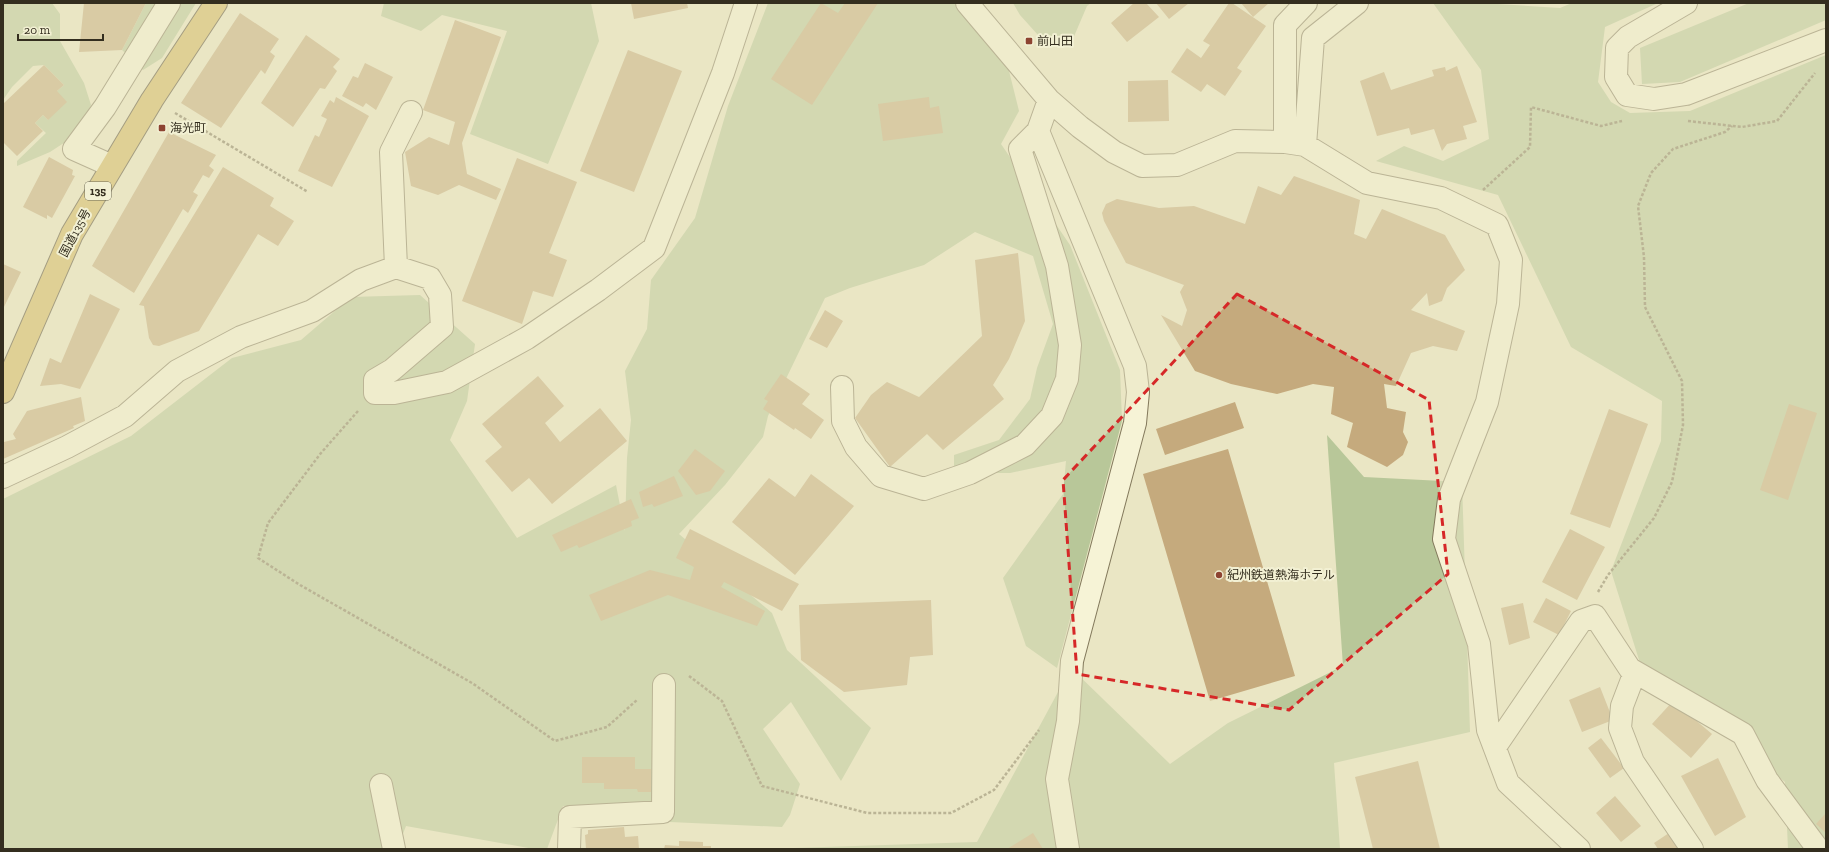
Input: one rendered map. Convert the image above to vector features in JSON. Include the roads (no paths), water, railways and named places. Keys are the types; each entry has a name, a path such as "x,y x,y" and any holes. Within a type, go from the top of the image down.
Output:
{"highway":[{"name":"国道135号","path":"3,392 9,365 72,234 152,100 216,3"}],"street":[{"path":"112,166 74,149 105,107 169,3"},
{"path":"3,477 67,447 125,416 177,371 241,337 312,311 361,280 396,267 430,278 440,295 442,327 392,370 375,380 375,393 394,393 447,382 527,338 598,290 654,248 723,72 746,3"},
{"path":"967,3 1049,100 1114,152 1142,166 1177,165 1235,140 1295,144 1367,183 1441,198 1497,225 1511,260 1508,304 1487,402 1449,499 1444,539 1479,644 1488,730 1508,783 1579,849"},
{"path":"1295,144 1284,25 1306,3"},
{"path":"1295,144 1313,38 1357,3"},
{"path":"1686,3 1628,37 1617,48 1616,77 1627,95 1654,99 1686,94 1826,40"},
{"path":"842,387 843,421 856,447 881,476 924,489 970,473 1025,445 1052,416 1067,379 1070,345 1057,266 1020,149 1038,131 1049,100"},
{"path":"396,267 391,152 411,112"},
{"path":"1038,131 1135,366 1138,392 1135,423 1072,661 1068,721 1057,779 1068,849"},
{"path":"1495,747 1581,621 1595,616 1630,669 1743,734 1767,780 1818,849"},
{"path":"1635,672 1622,706 1620,728 1634,762 1692,849"},
{"path":"569,849 570,817 663,812 664,686"},
{"path":"381,785 394,849"}],"place":[{"name":"前山田","path":"1029,41"},
{"name":"海光町","path":"162,128"},
{"name":"紀州鉄道熱海ホテル","path":"1219,575"}]}
